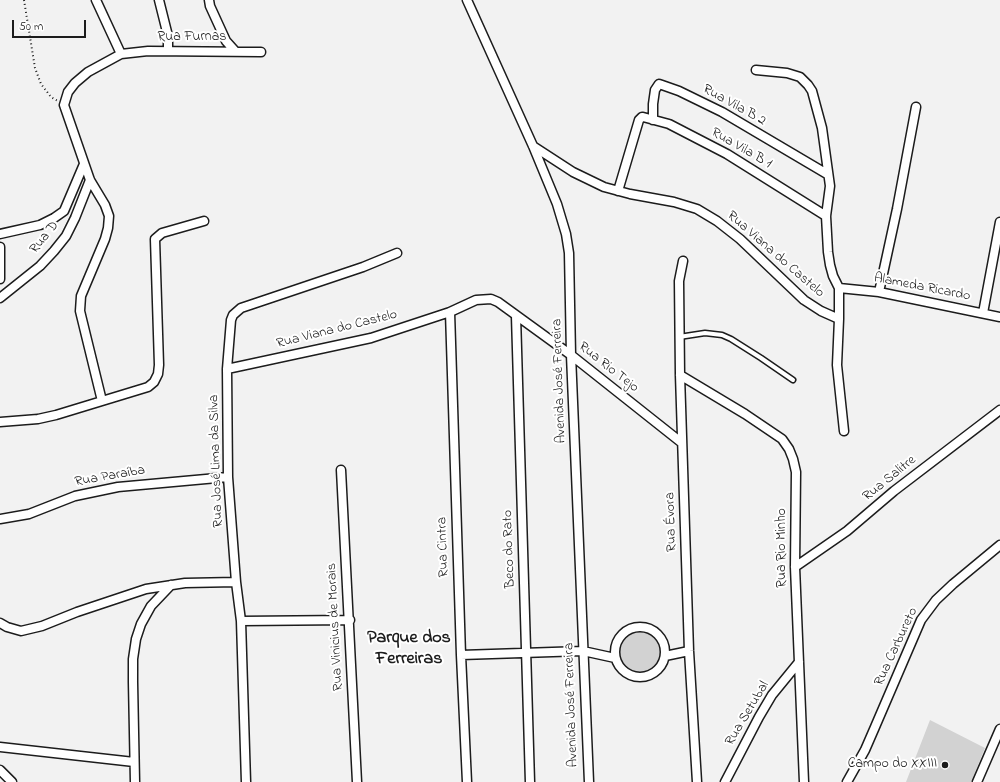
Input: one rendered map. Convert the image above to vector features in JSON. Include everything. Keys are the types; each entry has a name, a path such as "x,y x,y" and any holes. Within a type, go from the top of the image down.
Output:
{"street":[{"path":"96,0 121,54"},
{"path":"158,0 168,36 168,51"},
{"path":"209,0 210,6 226,41 235,51"},
{"name":"Avenida José Ferreira","path":"467,0 533,146 557,204 566,234 569,253 571,355 589,782"},
{"name":"Rua Furnas","path":"64,105 68,92 75,82 88,72 121,54 148,51 261,52"},
{"name":"Rua Viana do Castelo","path":"533,146 589,180 618,191 674,202 697,209 717,221 740,240 804,300 821,311 839,319 839,288 833,276 830,265 826,216 830,186 827,174 822,128 812,90 808,84 800,78 787,73 756,70"},
{"name":"Rua Vila B 2","path":"653,120 654,90 659,84 679,91 722,112 827,174"},
{"path":"64,105 90,180 105,205 109,216 105,239 81,296 80,311 102,401"},
{"path":"878,292 897,209 916,107"},
{"name":"Rua Vila B 1","path":"618,191 639,120 642,117 668,124 727,154 826,216"},
{"path":"0,234 40,225 64,211 84,164"},
{"name":"Rua D","path":"0,298 40,266 66,236 90,180"},
{"path":"0,422 44,417 148,387 154,382 158,374 159,365 155,239 162,233 204,221"},
{"path":"983,313 1000,222"},
{"path":"0,247 0,279"},
{"name":"Rua José Lima da Silva","path":"246,782 241,621 236,582 228,477 227,369 231,320 233,315 241,308 363,267 397,253"},
{"name":"Rua Évora","path":"682,261 679,281 680,375 689,651 697,782"},
{"name":"Alameda Ricardo","path":"839,288 878,292 1000,317"},
{"name":"Rua Viana do Castelo","path":"227,369 371,338 450,312 476,300 491,299 498,302 516,316"},
{"name":"Rua Cintra","path":"450,312 461,655 467,782"},
{"name":"Rua Rio Tejo","path":"516,316 571,355 682,443"},
{"name":"Beco do Rato","path":"516,316 530,782"},
{"path":"839,319 837,365 844,431"},
{"name":"Rua Rio Minho","path":"680,375 745,414 782,439 789,448 796,472 795,567 804,782"},
{"name":"Rua Salitre","path":"795,567 847,531 894,491 999,411"},
{"name":"Rua Vinicius de Morais","path":"342,470 344,546 350,620 357,782"},
{"name":"Rua Paraíba","path":"0,518 11,518 29,514 75,496 118,487 228,477"},
{"name":"Rua Carbureto","path":"847,782 865,750 921,620 942,594 1000,545"},
{"path":"0,623 7,628 21,631 42,626 77,612 146,589 198,582 236,582"},
{"path":"135,782 133,659 136,639 151,606 171,585"},
{"path":"241,621 350,620"},
{"path":"635,627 643,627 651,629 662,640 665,648 665,656 663,663 652,675 637,678 629,676 617,665 614,649 616,642 627,630 635,627"},
{"path":"665,656 689,651"},
{"path":"461,655 583,652 615,658"},
{"name":"Rua Setubal","path":"725,782 772,695 799,662"},
{"path":"977,782 1000,729"},
{"path":"0,747 134,762"},
{"path":"0,770 12,782"}],"lane":[{"path":"679,336 704,333 722,335 761,358 792,380"}],"path":[{"path":"24,0 35,68 41,84 51,97 64,105"}],"shaded area":[{"path":"640,630 652,634 658,640 662,652 658,664 652,670 640,674 628,670 622,664 618,652 622,640 628,634"},
{"name":"Campo do XXIII","path":"930,720 985,748 971,782 906,782"}],"place":[{"name":"Campo do XXIII","path":"945,765"}],"district":[{"name":"Parque dos Ferreiras","path":"409,649"}]}
